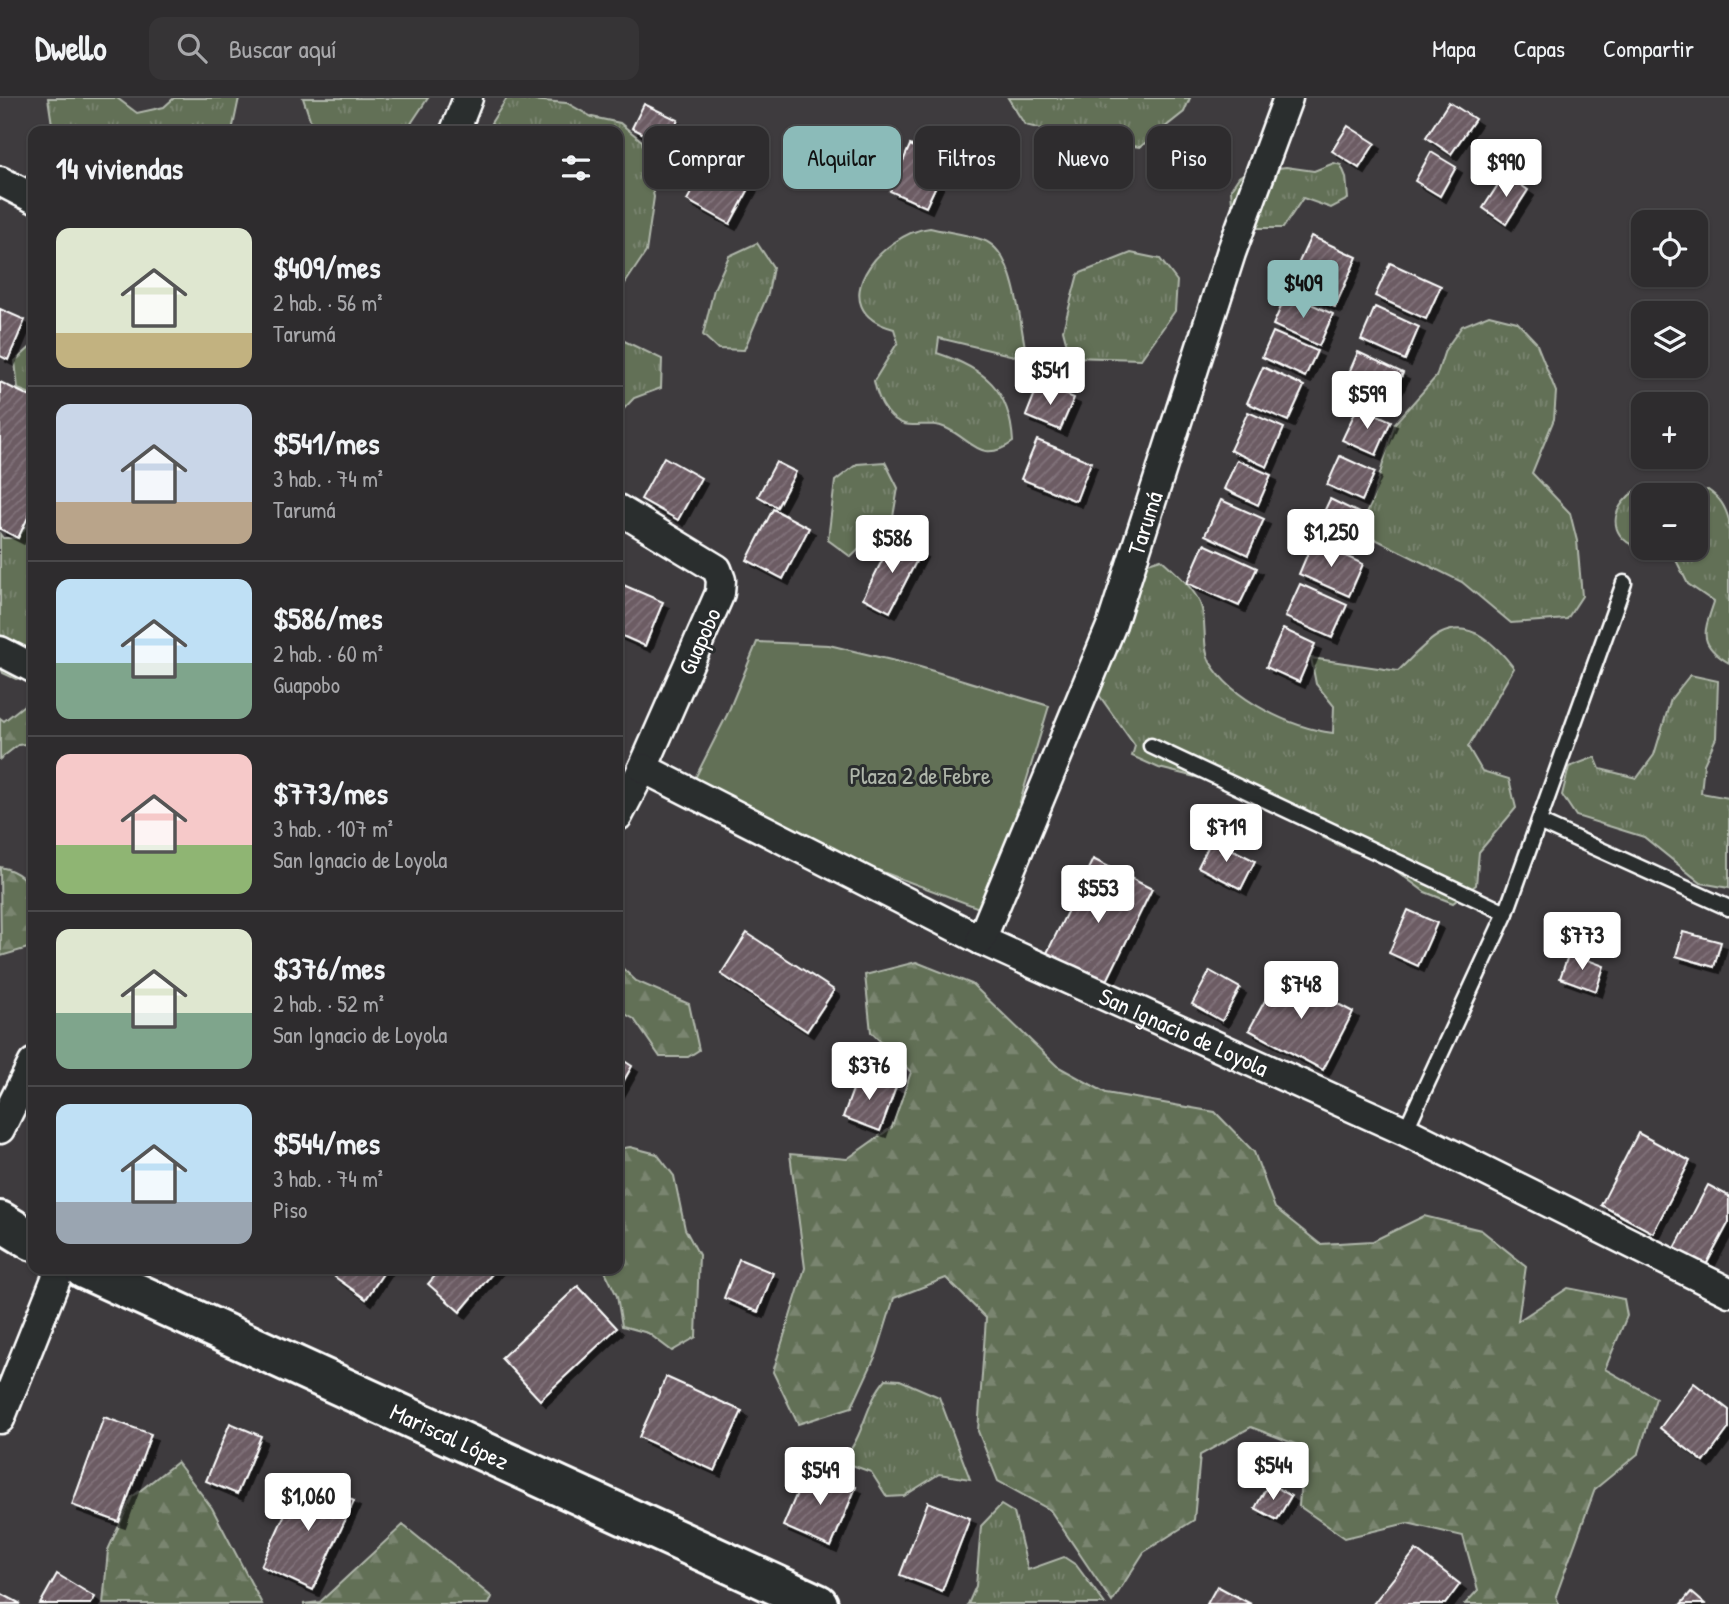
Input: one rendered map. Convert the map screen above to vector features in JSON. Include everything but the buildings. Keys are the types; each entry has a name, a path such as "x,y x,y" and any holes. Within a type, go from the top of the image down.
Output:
{"street":[{"path":"457,126 468,98"},
{"name":"Tarumá","path":"981,940 1112,625 1231,253 1288,98"},
{"path":"0,181 28,195"},
{"name":"Guapobo","path":"623,512 717,569 721,580 720,593 643,768 623,806"},
{"path":"0,651 28,665"},
{"name":"San Ignacio de Loyola","path":"643,768 981,940 1405,1131 1729,1292"},
{"path":"0,1129 28,1073"},
{"path":"0,1221 28,1238"},
{"path":"0,1419 58,1274"},
{"name":"Mariscal López","path":"95,1274 818,1604"}],"lane":[{"path":"1405,1131 1506,913 1541,823 1624,583"},
{"path":"1151,747 1506,913"},
{"path":"1541,823 1729,908"}],"green space":[{"path":"48,98 117,98 137,113 164,107 174,98 239,98 233,126 52,126"},
{"path":"303,98 428,98 409,126 312,126"},
{"path":"507,98 567,103 592,117 620,123 642,141 644,189 652,189 654,197 646,252 623,286 623,126 493,126 491,123"},
{"path":"1008,98 1190,98 1184,112 1166,126 1147,126 1147,141 1140,147 1133,146 1133,126 1034,127 1025,125"},
{"path":"1334,163 1341,165 1346,177 1348,199 1331,208 1303,198 1283,228 1258,228 1232,203 1231,189 1246,172 1286,167 1314,171"},
{"path":"930,228 983,240 994,247 1009,271 1014,287 1025,347 1014,356 939,338 937,353 981,374 1000,395 1007,408 1013,442 993,451 977,448 942,426 914,425 898,421 886,411 876,389 874,381 898,342 894,329 872,319 861,306 860,290 866,273 877,257 893,243 911,233"},
{"path":"757,243 773,267 768,294 744,350 718,349 703,335 714,289 729,256"},
{"path":"1131,253 1160,259 1177,281 1175,311 1141,359 1070,357 1063,330 1078,274"},
{"path":"1489,315 1517,322 1536,342 1556,392 1554,419 1532,473 1570,513 1577,541 1582,596 1567,619 1511,623 1462,582 1357,530 1371,504 1395,423 1436,377 1445,350 1462,326"},
{"path":"623,340 662,359 661,388 634,398 623,410"},
{"path":"28,349 28,393 18,389 15,361"},
{"path":"885,462 898,488 893,517 851,557 828,540 835,481 857,464"},
{"path":"1708,490 1719,499 1729,520 1729,663 1712,650 1706,637 1714,602 1688,584 1676,560 1708,560"},
{"path":"1631,494 1631,544 1620,535 1616,527 1618,510"},
{"path":"28,524 28,676 16,679 3,673 0,666 0,534 3,538 18,538"},
{"path":"1161,559 1197,597 1204,617 1207,655 1220,676 1264,710 1317,730 1333,733 1334,706 1316,684 1311,658 1398,671 1434,637 1462,629 1482,637 1500,651 1514,668 1468,747 1482,771 1509,779 1516,808 1479,852 1476,885 1453,903 1425,892 1379,858 1351,851 1322,837 1301,817 1244,789 1159,768 1132,756 1135,746 1099,695 1088,670 1135,567"},
{"name":"Plaza 2 de Febre","path":"757,642 829,645 920,667 1049,706 987,911 685,798 727,715"},
{"path":"1690,675 1718,681 1716,738 1704,764 1701,793 1729,798 1729,888 1701,883 1644,837 1576,816 1562,795 1569,767 1595,757 1600,769 1637,778 1654,755 1671,699"},
{"path":"28,702 28,744 18,745 0,759 0,718 4,721"},
{"path":"0,867 14,872 28,884 28,948 1,956"},
{"path":"916,962 972,984 1057,1066 1106,1093 1215,1112 1254,1152 1275,1208 1320,1244 1373,1241 1424,1216 1481,1230 1526,1266 1518,1321 1568,1288 1624,1299 1627,1316 1605,1369 1656,1398 1639,1453 1595,1489 1556,1596 1559,1604 1465,1604 1478,1590 1463,1536 1407,1523 1345,1538 1299,1506 1303,1447 1251,1427 1200,1455 1194,1520 1144,1552 1112,1602 1050,1510 998,1481 978,1431 986,1318 946,1278 894,1298 877,1353 852,1407 798,1424 773,1372 805,1268 790,1154 847,1159 892,1127 911,1072 871,1032 865,975"},
{"path":"623,969 636,981 689,1004 699,1050 688,1057 660,1057 634,1019 623,1013"},
{"path":"630,1147 657,1154 674,1176 685,1229 699,1255 696,1337 672,1351 648,1333 622,1326 617,1296 606,1274 623,1274 623,1148"},
{"path":"886,1379 900,1380 939,1397 970,1479 939,1474 904,1496 887,1497 871,1472 841,1461 855,1442 873,1399"},
{"path":"177,1462 212,1508 262,1604 103,1604 108,1550 132,1497"},
{"path":"1001,1505 1014,1513 1028,1570 1064,1557 1076,1565 1105,1604 968,1604 976,1586 981,1526"},
{"path":"403,1525 492,1597 489,1604 303,1604 320,1602"}]}
